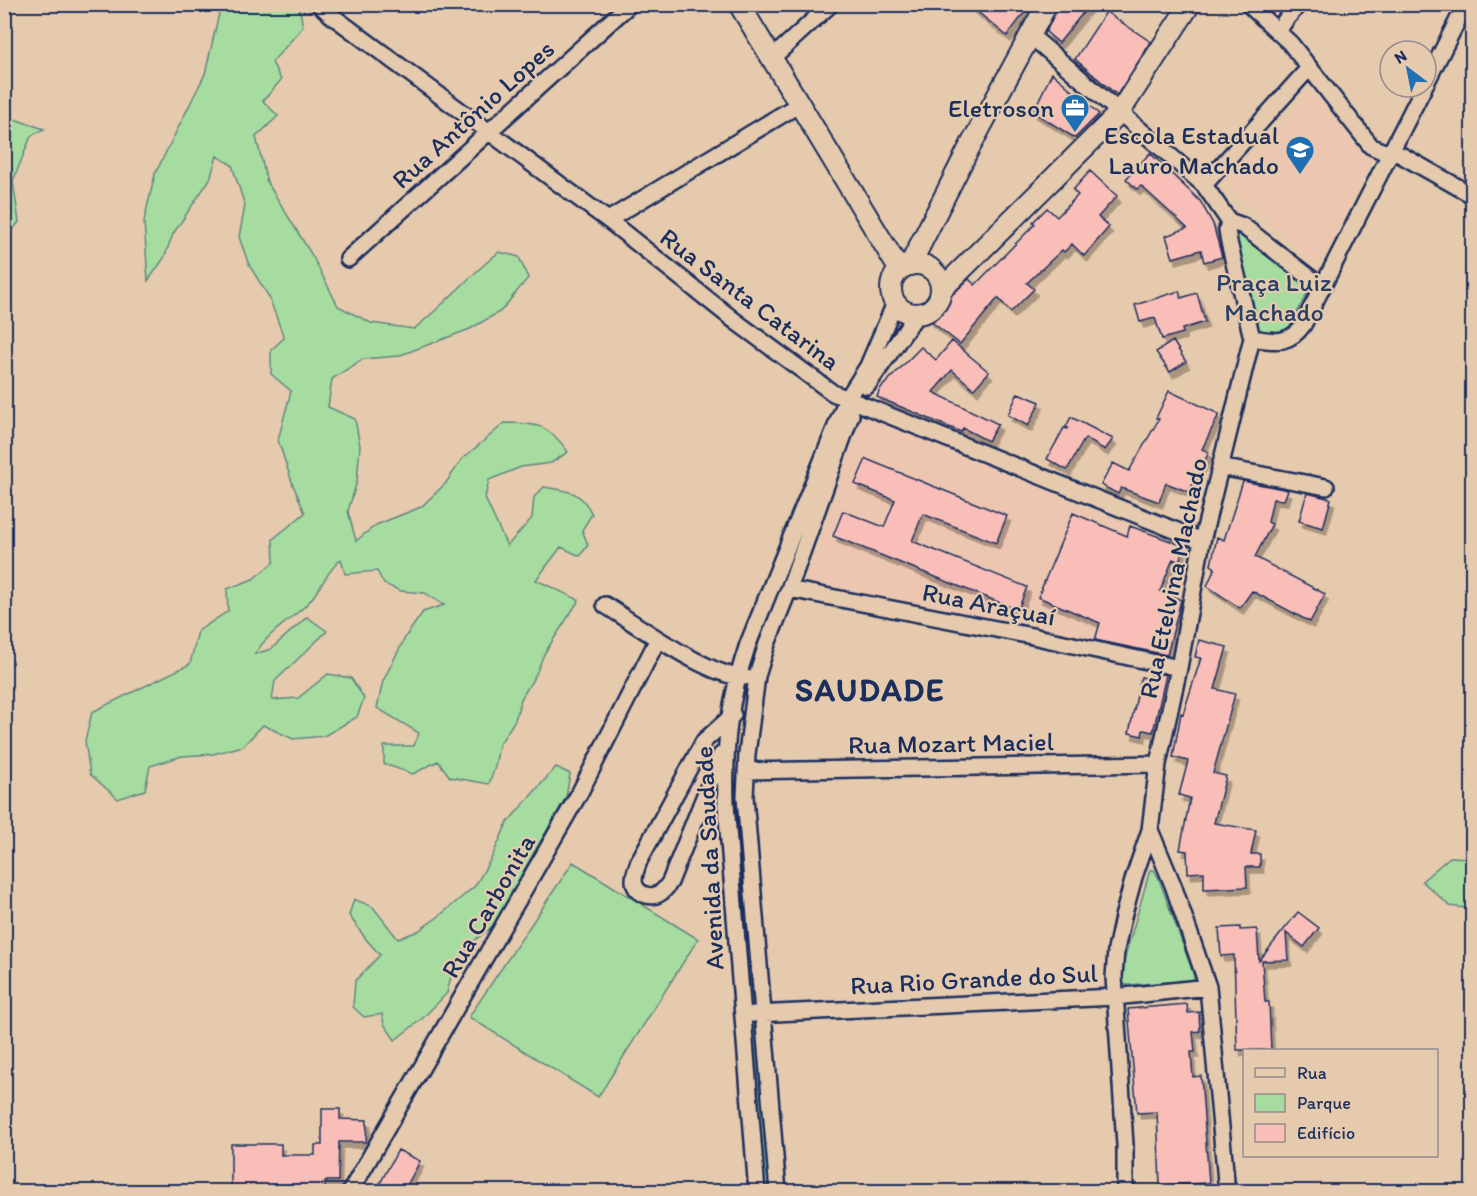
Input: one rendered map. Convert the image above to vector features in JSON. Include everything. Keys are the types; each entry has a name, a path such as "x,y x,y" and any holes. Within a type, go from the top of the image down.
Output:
{"street":[{"name":"Rua Santa Catarina","path":"319,4 608,220 735,321 833,393 1202,541"},
{"name":"Rua Antônio Lopes","path":"348,260 630,4"},
{"path":"739,4 798,105 905,267"},
{"path":"771,59 831,4"},
{"path":"905,267 919,264 936,273 941,290 938,302 929,311 917,314 905,311 895,303 891,294 894,277 905,267 1047,4"},
{"path":"941,290 1119,113 1190,4"},
{"path":"1248,4 1278,32 1371,146 1384,152 1392,150 1473,195"},
{"path":"1278,32 1299,4"},
{"path":"1438,59 1466,4"},
{"path":"1030,35 1204,185 1228,221 1243,226 1322,287"},
{"path":"1204,185 1309,68"},
{"path":"1228,221 1229,242 1252,338 1276,341 1289,339 1296,335 1322,287 1418,99"},
{"path":"608,220 798,105"},
{"name":"Avenida da Saudade","path":"757,1191 726,804 725,745 728,718 737,677 748,644 895,303"},
{"name":"Avenida da Saudade","path":"778,1191 745,797 749,728 757,676 789,589 851,401 917,314"},
{"name":"Rua Etelvina Machado","path":"1125,1191 1125,1145 1114,977 1116,950 1134,877 1150,830 1158,764 1179,668 1202,541 1252,338"},
{"path":"1220,466 1326,487"},
{"name":"Rua Araçuaí","path":"789,589 1032,636 1179,668"},
{"path":"605,605 705,666 725,675 757,676"},
{"name":"Rua Carbonita","path":"350,1191 579,794 658,639"},
{"path":"749,728 725,745 670,882 659,894 650,897 641,893 635,887 633,880 639,861 704,741 728,718 754,699"},
{"name":"Rua Mozart Maciel","path":"746,771 1158,764"},
{"name":"Rua Etelvina Machado","path":"1150,830 1173,885 1208,987 1227,1191"},
{"name":"Rua Rio Grande do Sul","path":"742,1014 1115,997 1208,987"}],"shaded area":[{"name":"Escola Estadual Lauro Machado","path":"1312,92 1368,162 1368,167 1324,258 1314,263 1228,184"},
{"path":"863,415 1128,525 1092,642 806,582"}],"green space":[{"path":"221,5 299,5 303,27 272,62 281,80 263,101 278,116 256,137 267,182 313,257 338,306 371,323 414,329 499,252 519,257 528,278 501,311 470,329 398,356 363,359 332,379 328,407 355,419 360,446 357,481 348,511 356,541 376,525 421,507 446,483 462,459 505,423 542,427 555,436 568,452 551,463 521,467 489,480 485,498 507,546 532,518 534,497 544,487 573,493 583,500 592,514 582,530 588,545 580,556 561,547 536,580 579,600 544,654 536,674 521,699 515,720 499,745 489,784 450,777 438,761 413,774 384,764 384,746 414,746 419,733 377,708 383,681 406,636 423,612 444,605 425,593 401,591 384,584 377,571 345,574 341,559 307,604 273,633 255,654 271,649 307,617 327,631 275,681 272,700 298,698 328,674 351,678 364,698 357,717 324,736 293,739 263,725 243,746 213,754 182,756 150,766 145,790 118,799 90,774 85,741 92,712 190,664 198,631 228,611 227,589 253,579 274,562 273,539 305,513 278,440 291,391 271,374 271,350 284,338 269,297 249,265 239,237 245,206 232,165 217,156 210,179 173,234 164,258 148,281 144,221 155,174 205,74"},
{"path":"5,116 44,129 31,136 13,181 19,222 5,239"},
{"name":"Praça Luiz Machado","path":"1233,230 1239,230 1310,288 1288,330 1256,331"},
{"path":"556,767 570,774 566,797 520,877 498,922 470,944 452,972 447,993 423,1018 395,1040 384,1024 382,1014 364,1017 353,1007 355,981 380,955 349,915 354,899 373,907 398,939 418,931 475,886 492,857 507,823"},
{"path":"735,781 739,783 753,988 753,993 750,995 748,995 732,786"},
{"path":"1450,857 1472,858 1472,909 1450,906 1422,881"},
{"path":"573,862 698,939 598,1097 469,1017"},
{"path":"1150,870 1154,870 1159,879 1194,978 1188,981 1126,985 1121,981 1121,971"},
{"path":"751,1028 757,1029 772,1191 765,1191"}],"building":[{"path":"968,4 1031,4 1007,36"},
{"path":"1059,4 1090,4 1059,43 1046,32"},
{"path":"1263,4 1286,4 1276,17"},
{"path":"1106,12 1151,42 1117,95 1075,59"},
{"path":"1052,73 1099,114 1075,138 1033,112"},
{"path":"1150,153 1200,201 1213,224 1222,257 1204,262 1201,250 1173,258 1166,236 1187,228 1141,186 1137,189 1126,179"},
{"path":"1090,171 1117,196 1098,217 1109,227 1084,256 1072,244 1064,252 1062,250 1027,283 1034,289 1011,312 998,298 960,344 929,320 944,302 969,279 975,285 1035,224 1033,222 1047,208 1057,217 1078,195 1073,190"},
{"path":"1179,291 1181,298 1197,293 1205,322 1182,329 1183,333 1162,339 1155,318 1140,322 1135,305"},
{"path":"952,341 989,372 974,389 952,370 933,392 998,424 988,441 963,428 961,432 877,397 880,389 921,347 936,360"},
{"path":"1173,341 1186,362 1170,372 1156,352"},
{"path":"1169,391 1219,414 1202,449 1209,452 1189,492 1166,483 1159,502 1121,488 1118,494 1101,485 1113,463 1129,471 1159,419 1156,418"},
{"path":"1018,393 1040,402 1028,426 1008,415"},
{"path":"1071,417 1113,439 1105,450 1085,438 1067,470 1047,459 1064,428 1068,428 1066,427"},
{"path":"866,459 1007,516 996,543 923,514 912,541 1027,587 1018,610 833,536 843,511 884,527 895,500 855,484"},
{"path":"1243,481 1288,490 1284,500 1273,499 1268,522 1272,524 1255,557 1325,594 1310,622 1252,591 1240,608 1207,586 1215,568 1211,565 1217,537 1224,540"},
{"path":"1307,493 1331,499 1323,528 1299,521"},
{"path":"1073,513 1127,536 1130,526 1184,546 1179,562 1173,559 1160,591 1181,600 1167,655 1095,640 1100,623 1038,597"},
{"path":"1199,640 1227,647 1215,689 1235,694 1213,773 1226,776 1214,823 1256,830 1251,854 1260,854 1260,867 1246,867 1247,887 1204,889 1204,872 1188,873 1187,851 1180,850 1190,798 1179,795 1188,761 1173,757 1181,713 1183,714 1201,658 1195,657"},
{"path":"1152,672 1166,675 1153,732 1143,730 1142,736 1129,733 1141,677 1150,679"},
{"path":"1298,912 1319,928 1304,947 1286,933 1288,960 1262,961 1265,1002 1269,1002 1271,1049 1237,1050 1234,955 1221,956 1219,928 1257,929 1259,961"},
{"path":"1187,1004 1188,1013 1199,1012 1200,1031 1193,1032 1195,1052 1191,1052 1193,1077 1201,1076 1209,1183 1160,1185 1157,1112 1137,1113 1128,1009"},
{"path":"322,1109 340,1109 340,1119 367,1120 366,1142 339,1142 338,1181 325,1181 325,1188 313,1188 313,1191 231,1191 231,1144 281,1144 281,1155 315,1155 315,1145 322,1145"},
{"path":"398,1150 420,1161 404,1191 376,1191"}],"place":[{"name":"Eletroson","path":"1075,134"},
{"name":"Escola Estadual Lauro Machado","path":"1300,176"}],"district":[{"name":"SAUDADE","path":"870,690"}]}
